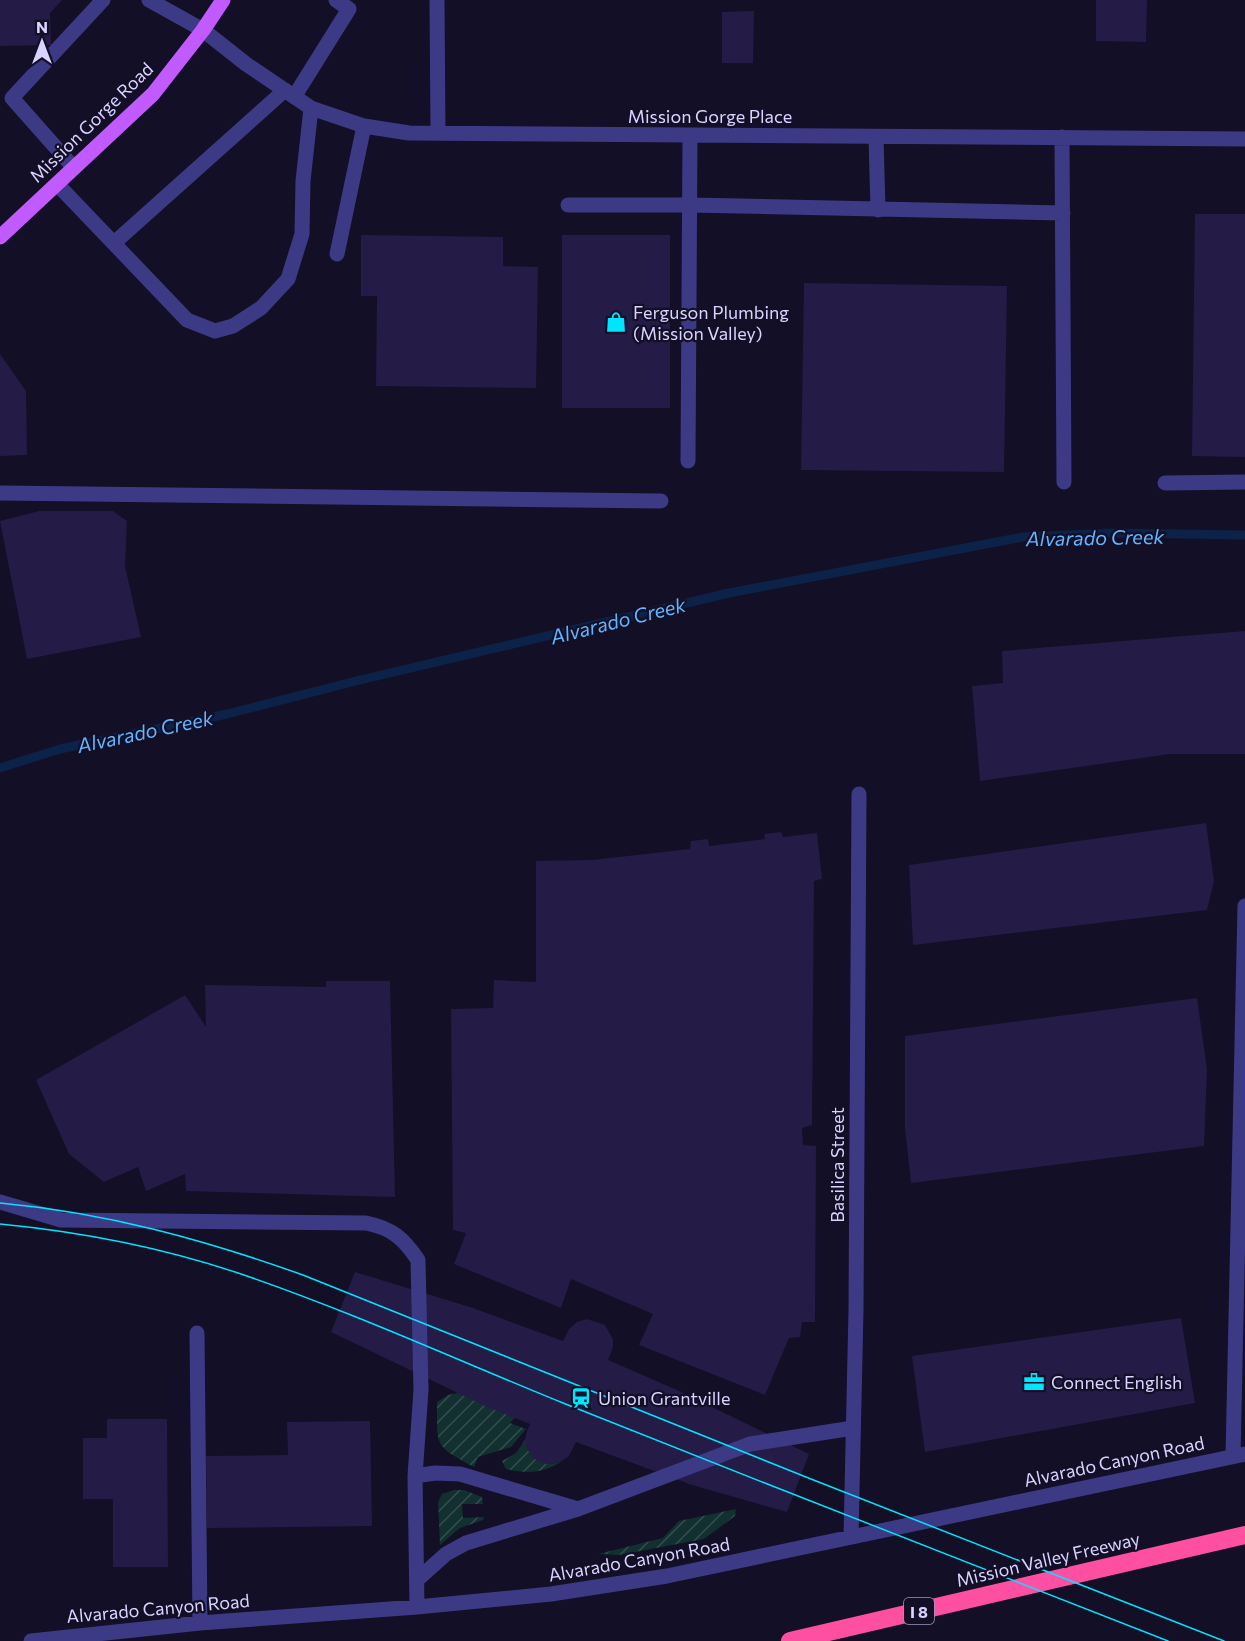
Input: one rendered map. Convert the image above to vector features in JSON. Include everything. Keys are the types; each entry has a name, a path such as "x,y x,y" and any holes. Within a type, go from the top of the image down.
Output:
{"highway":[{"name":"Mission Valley Freeway","path":"790,1641 1245,1535"}],"main road":[{"name":"Mission Gorge Road","path":"0,237 153,94 203,30 223,0"}],"street":[{"path":"74,168 12,98 103,0"},
{"name":"Mission Gorge Place","path":"148,0 203,30 246,64 311,108 364,126 409,133 1245,140"},
{"path":"114,243 290,94 349,9 336,0"},
{"path":"437,0 438,133"},
{"path":"57,184 187,320 215,331 233,326 261,308 288,279 302,234 303,181 311,108"},
{"path":"337,254 364,126"},
{"path":"688,461 690,135"},
{"path":"876,137 878,210"},
{"path":"1062,137 1064,482"},
{"path":"568,205 690,205 1063,213"},
{"path":"1166,483 1245,482"},
{"path":"0,493 661,501"},
{"name":"Basilica Street","path":"851,1537 856,1310 859,794"},
{"path":"1239,1455 1245,906"},
{"path":"0,1202 61,1220 366,1223 393,1232 407,1244 418,1260 421,1390 415,1476 417,1607"},
{"path":"198,1333 200,1623"},
{"path":"417,1580 446,1554 466,1543 578,1509 750,1444 853,1428"},
{"name":"Alvarado Canyon Road","path":"31,1641 200,1623 417,1607 552,1594 667,1576 1239,1455"},
{"path":"415,1476 435,1473 460,1474 578,1509"}],"green space":[{"path":"462,1392 520,1412 510,1423 526,1429 511,1447 478,1457 474,1467 445,1449 438,1437 437,1402 448,1395"},
{"path":"525,1440 542,1463 552,1464 562,1461 549,1468 536,1471 521,1472 506,1469 502,1461 516,1453"},
{"path":"464,1490 482,1497 483,1504 462,1504 463,1518 484,1517 483,1520 460,1528 440,1545 438,1502 442,1494"},
{"path":"736,1509 735,1516 704,1539 619,1555 598,1554 663,1538 679,1521"}],"building":[{"path":"0,0 62,0 50,13 51,45 0,46"},
{"path":"1096,0 1147,0 1146,42 1096,41"},
{"path":"754,11 753,63 722,63 722,12"},
{"path":"1195,214 1245,214 1245,457 1192,456"},
{"path":"361,235 503,237 503,266 538,267 536,388 376,386 377,296 361,296"},
{"name":"Ferguson Plumbing (Mission Valley)","path":"562,235 670,235 670,408 562,408"},
{"path":"804,283 1007,286 1004,472 801,470"},
{"path":"0,354 26,391 27,455 0,456"},
{"path":"39,511 113,511 127,521 125,566 141,637 27,659 0,521"},
{"path":"1245,631 1245,754 1170,754 980,781 972,686 1003,683 1002,651"},
{"path":"1206,823 1214,881 1207,910 913,945 909,865"},
{"name":"Union Grantville","path":"781,832 783,837 817,833 822,879 814,881 812,1125 802,1128 803,1145 816,1146 815,1322 802,1322 800,1337 789,1338 765,1395 639,1345 653,1314 571,1279 561,1308 454,1264 466,1233 453,1230 451,1009 493,1008 494,980 536,982 536,861 592,860 690,849 691,841 708,839 709,846 765,839 764,834"},
{"path":"326,981 390,981 395,1197 186,1191 185,1174 146,1191 138,1167 104,1182 69,1154 36,1080 185,995 206,1027 205,985 326,987"},
{"path":"1197,998 1207,1069 1204,1146 911,1183 905,1128 905,1036"},
{"name":"Union Grantville","path":"355,1272 470,1307 563,1341 569,1329 577,1322 587,1319 605,1325 613,1339 613,1347 608,1360 677,1390 809,1454 787,1512 692,1485 576,1442 569,1456 562,1461 552,1464 542,1463 533,1458 527,1449 525,1440 530,1424 485,1406 331,1332"},
{"path":"1181,1318 1195,1403 925,1452 912,1356"},
{"path":"107,1419 167,1419 168,1567 113,1567 113,1499 83,1499 83,1438 107,1438"},
{"path":"370,1421 372,1526 207,1528 206,1456 288,1455 287,1422"}],"waterway":[{"name":"Alvarado Creek","path":"0,768 60,749 227,714 360,680 729,593 1023,537 1113,533 1245,535"}],"tram line":[{"path":"0,1203 78,1213 154,1229 303,1275 811,1479 1224,1641"},
{"path":"0,1224 124,1242 214,1265 284,1289 638,1433 1168,1641"}],"place":[{"name":"Ferguson Plumbing (Mission Valley)","path":"616,322"},
{"name":"Connect English","path":"1034,1382"},
{"name":"Union Grantville","path":"581,1398"}]}
